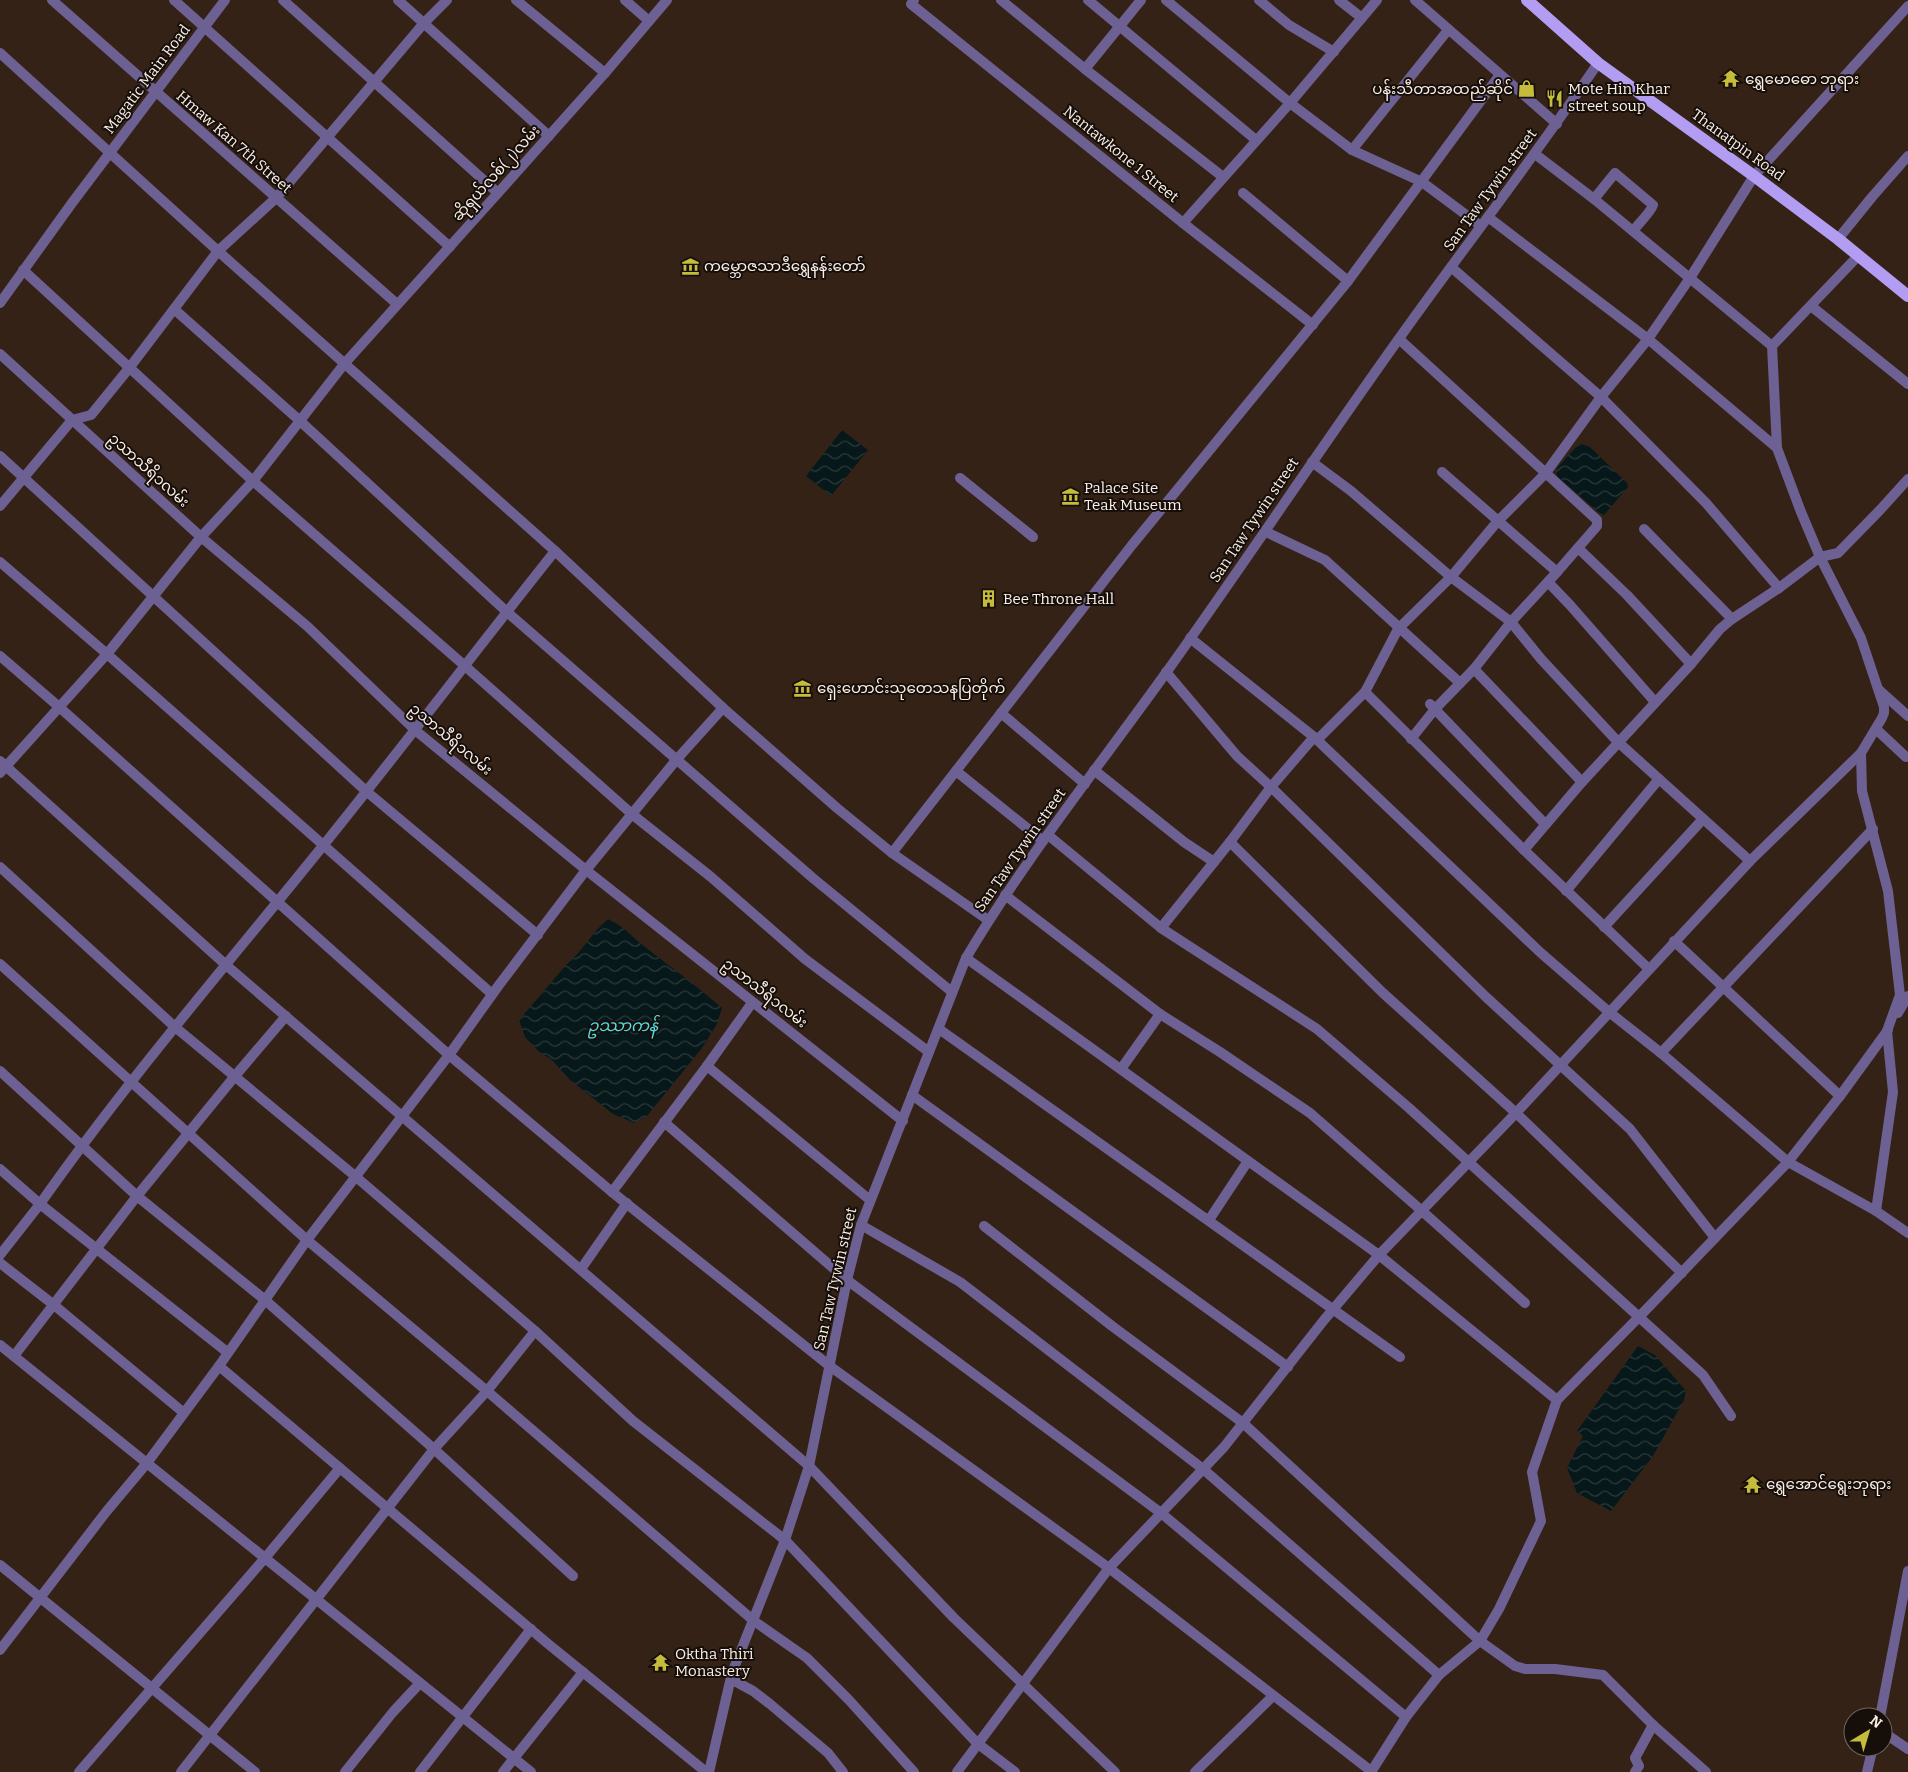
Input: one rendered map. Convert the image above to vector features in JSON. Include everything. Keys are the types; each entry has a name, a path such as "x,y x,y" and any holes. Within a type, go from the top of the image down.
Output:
{"main road":[{"name":"Thanatpin Road","path":"1527,0 1598,63 1838,239 1908,296"}],"street":[{"name":"Hmaw Kan 7th Street","path":"52,0 397,304"},
{"path":"174,0 450,247"},
{"name":"Magatic Main Road","path":"0,303 110,152 225,0"},
{"path":"283,0 498,193"},
{"path":"398,0 549,136"},
{"path":"0,506 72,420 91,414 130,368 218,252 276,198 424,23 447,0"},
{"path":"516,0 605,73"},
{"path":"625,0 649,21"},
{"name":"ဆိုရှယ်လစ်(၂)လမ်း","path":"2,766 108,654 201,537 253,481 345,363 605,73 667,0"},
{"path":"1001,0 1085,69 1224,177"},
{"path":"1088,0 1256,140"},
{"path":"1085,69 1141,0"},
{"path":"1166,0 1290,103 1352,150 1422,182 1482,226"},
{"path":"1259,0 1289,25 1334,52"},
{"path":"1339,0 1362,18"},
{"path":"1183,223 1290,103 1377,0"},
{"path":"1415,0 1499,76 1557,124"},
{"name":"Nantawkone 1 Street","path":"912,2 1183,223 1313,325"},
{"path":"1160,928 1230,842 1271,787 1316,738 1365,692 1398,629 1451,577 1497,522 1545,474 1601,397 1648,339 1690,278 1754,176 1908,6"},
{"path":"1352,150 1448,30"},
{"path":"0,53 218,252 555,551 723,708 836,808 892,853 988,920"},
{"name":"San Taw Tywin street","path":"708,1772 732,1673 785,1540 809,1466 831,1366 847,1280 861,1225 966,958 988,920 1045,838 1166,672 1399,339 1557,124 1598,63"},
{"path":"892,853 1132,545 1348,281 1499,76"},
{"path":"957,1772 1109,1568 1224,1447 1324,1320 1379,1255 1469,1163 1750,861 1861,753 1884,713 1861,638 1820,557 1801,512 1778,448 1772,346 1633,231 1535,154"},
{"path":"1838,239 1908,156"},
{"path":"1594,200 1615,173 1652,205 1651,210 1642,218 1633,231"},
{"path":"1243,193 1348,281"},
{"path":"1488,217 1648,339 1778,448"},
{"path":"1772,346 1858,256"},
{"path":"1451,267 1601,397 1706,503 1779,588"},
{"path":"23,270 253,481 633,815 711,877 805,960 930,1052"},
{"path":"1811,306 1908,384"},
{"path":"174,309 299,420 507,612 814,878 952,992"},
{"path":"1399,339 1597,520 1597,526 1510,622 1474,670 1433,707 1411,739"},
{"name":"ဥသာသီရိ၁လမ်း","path":"0,354 201,537 307,626 415,730 586,870 903,1121"},
{"path":"0,456 366,791 538,935"},
{"path":"1312,462 1351,491 1451,577 1510,622 1618,742 1750,861"},
{"path":"1442,472 1497,522 1557,572"},
{"path":"960,478 1033,537"},
{"path":"1524,850 1618,742 1692,664 1720,629 1820,557 1838,553 1908,479"},
{"path":"1644,529 1732,619"},
{"path":"1264,531 1325,560 1398,629 1460,683"},
{"path":"1578,548 1627,595 1692,664"},
{"path":"0,1254 40,1204 82,1144 130,1082 323,846 555,551"},
{"path":"0,562 108,654 492,994"},
{"path":"1548,582 1655,702"},
{"path":"1190,638 1316,738 1540,952 1788,1162 1876,1211 1908,1233"},
{"path":"0,656 449,1055 612,1192 831,1366 1109,1568 1371,1771 1406,1717 1439,1675 1480,1641 1499,1609 1541,1521 1532,1472 1557,1400 1788,1162 1840,1096 1887,1031 1908,996"},
{"path":"1474,670 1582,782"},
{"path":"1166,672 1238,756 1486,997 1630,1129 1715,1238"},
{"path":"1878,689 1908,716"},
{"path":"1365,692 1566,891 1649,969"},
{"path":"1433,707 1545,824"},
{"path":"0,1650 106,1512 147,1463 219,1366 307,1240 449,1055 492,994 586,870 677,760 723,708"},
{"path":"1001,713 1085,784"},
{"path":"1876,729 1906,757"},
{"path":"1861,753 1862,790 1888,891 1900,995 1887,1031 1893,1092 1876,1211"},
{"path":"2,766 226,965 809,1466 954,1618 1115,1772"},
{"path":"1094,770 1184,842 1214,862"},
{"path":"956,771 1160,928 1317,1028 1703,1375 1731,1416"},
{"path":"1566,891 1659,780"},
{"path":"1604,927 1703,819"},
{"path":"1661,1053 1873,830"},
{"path":"1230,842 1383,993 1516,1113 1682,1273"},
{"path":"0,867 175,1027 355,1176 534,1330 633,1421 785,1540 977,1743 1015,1772"},
{"path":"1005,895 1160,1014 1310,1113 1525,1303"},
{"path":"1674,941 1840,1096"},
{"path":"966,958 1379,1255 1557,1400"},
{"path":"0,964 307,1240 754,1621 807,1658 849,1700 914,1772"},
{"path":"612,1192 752,1003"},
{"path":"1121,1069 1160,1014"},
{"path":"14,1356 137,1196 286,1016"},
{"path":"939,1029 1400,1357"},
{"path":"707,1066 870,1200"},
{"path":"0,1071 137,1196 265,1300 573,1576"},
{"path":"912,1095 1288,1368"},
{"path":"664,1122 847,1280 1161,1513 1406,1717"},
{"path":"1209,1220 1248,1161"},
{"path":"0,1169 97,1250 227,1352"},
{"path":"581,1269 627,1203"},
{"path":"861,1225 960,1282 1203,1469 1439,1675"},
{"path":"984,1226 1112,1326 1243,1423 1480,1641 1515,1666 1525,1669 1555,1669 1603,1675 1653,1725 1706,1772"},
{"path":"0,1263 54,1305 184,1413"},
{"path":"181,1772 434,1450 487,1392 534,1330"},
{"path":"0,1345 531,1772"},
{"path":"219,1366 531,1630 708,1772"},
{"path":"79,1772 265,1558 340,1468"},
{"path":"0,1565 255,1772"},
{"path":"1882,1707 1908,1571"},
{"path":"420,1772 531,1630"},
{"path":"503,1772 583,1672"},
{"path":"731,1679 753,1691 770,1704 828,1753 843,1772"},
{"path":"345,1772 393,1712 420,1683"},
{"path":"1200,1770 1273,1696"},
{"path":"1635,1772 1639,1766 1635,1758 1653,1725"},
{"path":"1893,1739 1908,1749"},
{"path":"1867,1772 1871,1757"}],"water":[{"path":"842,430 868,450 831,496 806,476"},
{"path":"1581,444 1590,447 1627,483 1628,487 1604,515 1598,512 1557,476 1556,471 1558,467"},
{"name":"ဥဿာကန်","path":"608,919 623,928 722,1008 717,1024 702,1048 647,1116 634,1123 613,1114 570,1080 552,1060 538,1051 525,1037 519,1020"},
{"path":"1638,1346 1655,1355 1686,1391 1684,1400 1653,1456 1611,1511 1577,1493 1567,1468 1583,1436 1577,1431"}],"place":[{"name":"ရွှေမောဓော ဘုရား","path":"1731,79"},
{"name":"ပန်းသီတာအထည်ဆိုင်","path":"1527,89"},
{"name":"Mote Hin Khar street soup","path":"1554,98"},
{"name":"ကမ္ဘောဇသာဒီရွှေနန်းတော်","path":"690,266"},
{"name":"Palace Site Teak Museum","path":"1070,497"},
{"name":"Bee Throne Hall","path":"989,599"},
{"name":"ရှေးဟောင်းသုတေသနပြတိုက်","path":"803,688"},
{"name":"ရွှေအောင်ရွေးဘုရား","path":"1752,1484"},
{"name":"Oktha Thiri Monastery","path":"661,1663"}]}
